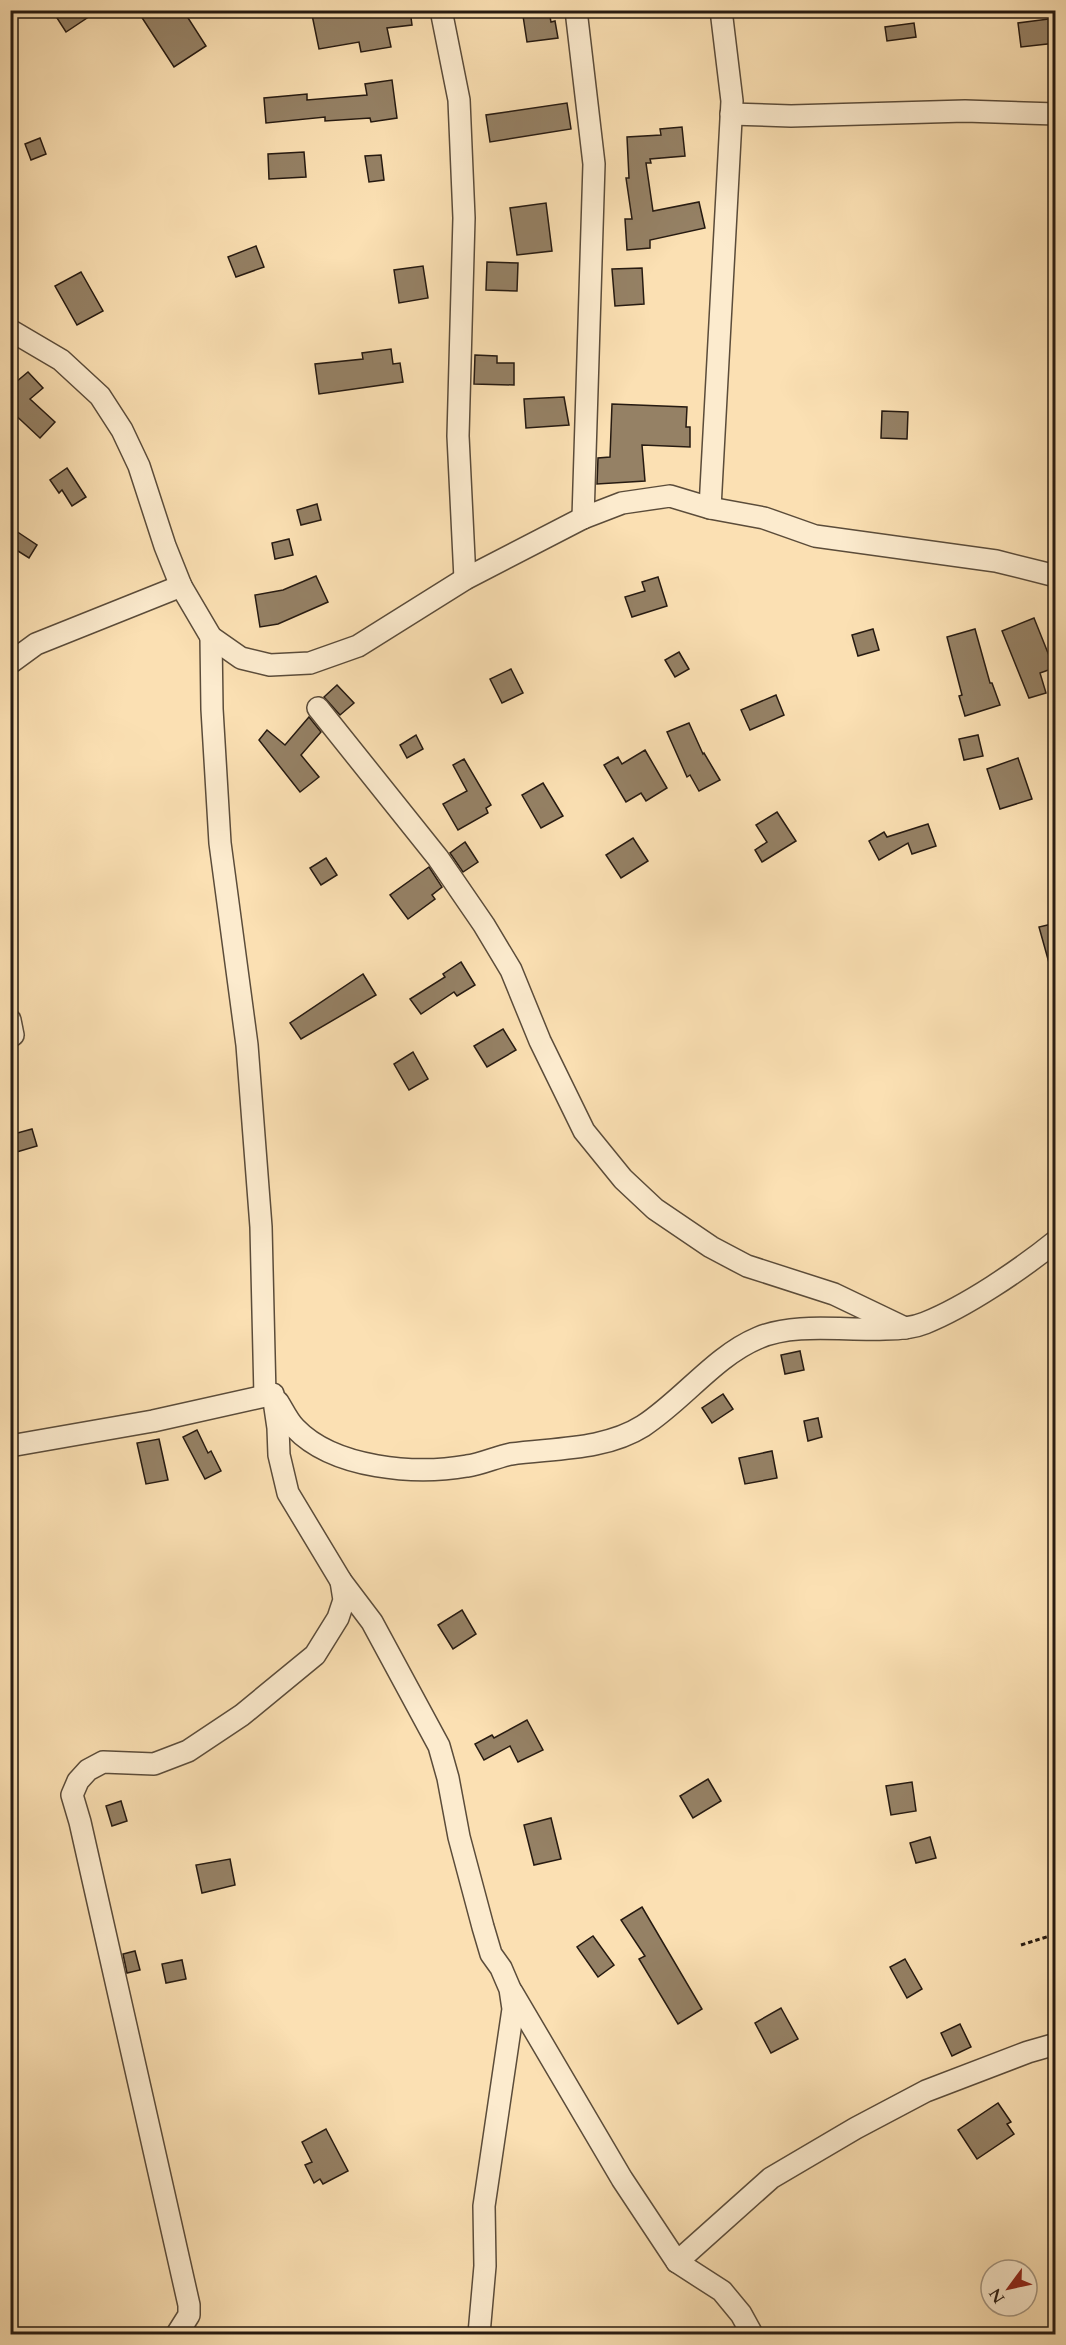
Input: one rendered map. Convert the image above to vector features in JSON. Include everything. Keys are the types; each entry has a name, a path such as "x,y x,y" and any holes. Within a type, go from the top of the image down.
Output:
{"street":[{"path":"441,10 459,112 464,218 458,436 465,579"},
{"path":"576,10 594,164 583,518"},
{"path":"710,508 732,101 721,10"},
{"path":"731,114 791,116 965,111 1056,114"},
{"path":"10,330 61,360 100,396 122,430 139,466 165,546 181,586 211,637 242,658 270,665 310,663 358,646 465,579 583,518 622,503 670,496 710,508 764,518 815,536 996,561 1056,576"},
{"path":"10,663 36,644 181,586"},
{"path":"211,637 212,709 220,843 247,1046 261,1227 269,1395 278,1428 279,1455 288,1493 341,1581 372,1622 439,1746 448,1778 459,1837 483,1927 491,1954 501,1968 510,1989 622,2179 677,2262 722,2291 741,2314 752,2334"},
{"path":"318,708 438,858 484,925 511,970 540,1041 584,1131 623,1179 655,1209 747,1266 834,1294 905,1328"},
{"path":"269,1395 295,1428 313,1443 332,1453 374,1465 405,1469 468,1466 509,1455 565,1449 619,1438 642,1426 681,1397 731,1353 758,1338 784,1330 905,1328 923,1324 962,1304 1007,1276 1056,1241"},
{"path":"10,1446 153,1421 269,1395"},
{"path":"177,2334 189,2315 189,2305 72,1795 78,1781 87,1770 103,1762 154,1764 188,1751 242,1715 315,1655 338,1618 344,1600 341,1581"},
{"path":"479,2334 485,2266 484,2206 513,2009 510,1989"},
{"path":"677,2262 771,2178 856,2128 926,2091 1028,2052 1056,2044"}],"path":[{"path":"1021,1945 1056,1935"}],"building":[{"path":"69,10 99,10 66,32 57,18"},
{"path":"137,10 183,10 206,46 174,67"},
{"path":"311,10 410,10 412,25 387,28 391,47 361,52 359,42 319,49"},
{"path":"549,12 551,22 555,21 558,38 527,42 523,16"},
{"path":"1056,18 1056,43 1021,47 1018,23"},
{"path":"914,23 916,37 887,41 885,27"},
{"path":"392,80 397,118 371,122 370,118 325,121 325,117 266,123 264,98 307,94 307,100 367,95 365,84"},
{"path":"567,103 571,129 490,142 486,115"},
{"path":"682,127 685,156 650,159 651,163 646,163 653,211 699,202 705,228 650,240 650,248 627,250 625,219 632,219 626,178 629,178 627,137 661,135 660,129"},
{"path":"40,138 46,154 31,160 25,144"},
{"path":"304,152 306,177 269,179 268,154"},
{"path":"381,155 384,180 369,182 365,156"},
{"path":"546,203 552,251 517,255 510,208"},
{"path":"256,246 264,267 236,277 228,257"},
{"path":"487,262 518,263 517,291 486,290"},
{"path":"423,266 428,298 399,303 394,270"},
{"path":"642,268 644,304 615,306 612,269"},
{"path":"81,272 103,311 77,325 55,286"},
{"path":"391,349 393,364 400,363 403,382 319,394 315,364 363,359 362,353"},
{"path":"475,355 497,356 497,363 514,363 514,385 474,384"},
{"path":"28,372 43,388 30,399 55,422 40,438 10,410 10,387"},
{"path":"564,397 569,425 526,428 524,399"},
{"path":"612,404 687,407 686,427 690,427 690,447 642,445 645,481 597,484 598,458 610,457"},
{"path":"882,411 908,412 907,439 881,438"},
{"path":"67,468 86,497 72,506 62,490 59,493 50,480"},
{"path":"317,504 321,520 301,525 297,510"},
{"path":"10,527 37,545 29,558 10,546"},
{"path":"289,539 293,555 275,559 272,543"},
{"path":"316,576 328,602 278,624 260,627 255,595 283,590"},
{"path":"658,577 667,606 632,617 625,597 645,591 642,582"},
{"path":"1034,618 1054,668 1040,673 1046,693 1029,698 1002,631"},
{"path":"873,629 879,650 858,656 852,635"},
{"path":"975,629 990,683 992,683 1000,705 965,716 947,637"},
{"path":"679,652 689,669 675,677 665,660"},
{"path":"511,669 523,693 502,703 490,679"},
{"path":"337,685 354,703 340,715 324,697"},
{"path":"776,695 784,715 750,730 741,710"},
{"path":"309,717 321,732 301,755 319,777 300,792 259,740 267,730 285,745"},
{"path":"689,723 703,754 720,780 699,791 690,775 687,777 667,732"},
{"path":"416,735 423,749 407,758 400,745"},
{"path":"978,735 983,756 964,760 959,739"},
{"path":"645,750 667,788 646,801 641,793 626,802 604,765 618,757 622,764"},
{"path":"1018,758 1032,799 1000,809 987,769"},
{"path":"464,759 491,805 486,808 488,813 458,830 443,804 467,791 453,765"},
{"path":"543,783 563,816 541,828 522,795"},
{"path":"777,812 796,841 762,862 755,850 767,842 756,825"},
{"path":"928,824 936,846 912,854 908,843 879,860 869,841 884,832 887,837"},
{"path":"633,838 648,861 621,878 606,855"},
{"path":"465,842 478,862 463,872 450,853"},
{"path":"326,858 337,875 321,885 310,868"},
{"path":"429,867 442,887 432,895 435,899 408,919 390,895"},
{"path":"1056,923 1056,970 1051,970 1039,927"},
{"path":"461,962 475,985 457,996 454,992 421,1014 410,999 445,977 443,974"},
{"path":"363,974 376,995 301,1039 290,1023"},
{"path":"503,1029 516,1050 487,1067 474,1046"},
{"path":"413,1052 428,1079 409,1090 394,1064"},
{"path":"32,1129 37,1146 10,1154 10,1135"},
{"path":"800,1351 804,1370 785,1374 781,1355"},
{"path":"723,1394 733,1409 712,1423 702,1408"},
{"path":"818,1418 822,1437 808,1441 804,1421"},
{"path":"197,1430 208,1453 211,1451 221,1471 205,1479 183,1437"},
{"path":"159,1439 168,1480 146,1484 137,1443"},
{"path":"772,1451 777,1478 745,1484 739,1458"},
{"path":"462,1610 476,1634 453,1649 438,1625"},
{"path":"527,1720 543,1750 518,1762 510,1746 484,1760 475,1744 492,1735 494,1738"},
{"path":"708,1779 721,1801 693,1818 680,1796"},
{"path":"912,1782 916,1811 891,1815 886,1786"},
{"path":"121,1801 127,1821 112,1826 106,1806"},
{"path":"551,1818 561,1859 534,1865 524,1825"},
{"path":"930,1837 936,1858 916,1863 910,1843"},
{"path":"230,1859 235,1885 202,1893 196,1865"},
{"path":"642,1907 702,2009 678,2024 639,1959 645,1956 621,1920"},
{"path":"593,1936 614,1965 598,1977 577,1947"},
{"path":"135,1951 140,1970 127,1973 123,1954"},
{"path":"905,1959 922,1989 907,1998 890,1967"},
{"path":"182,1960 186,1979 166,1983 162,1964"},
{"path":"781,2008 798,2039 771,2053 755,2023"},
{"path":"960,2024 971,2047 952,2056 941,2033"},
{"path":"998,2103 1011,2122 1007,2124 1014,2134 977,2159 958,2130"},
{"path":"326,2129 348,2171 323,2184 320,2179 314,2183 305,2165 312,2162 302,2142"}]}
